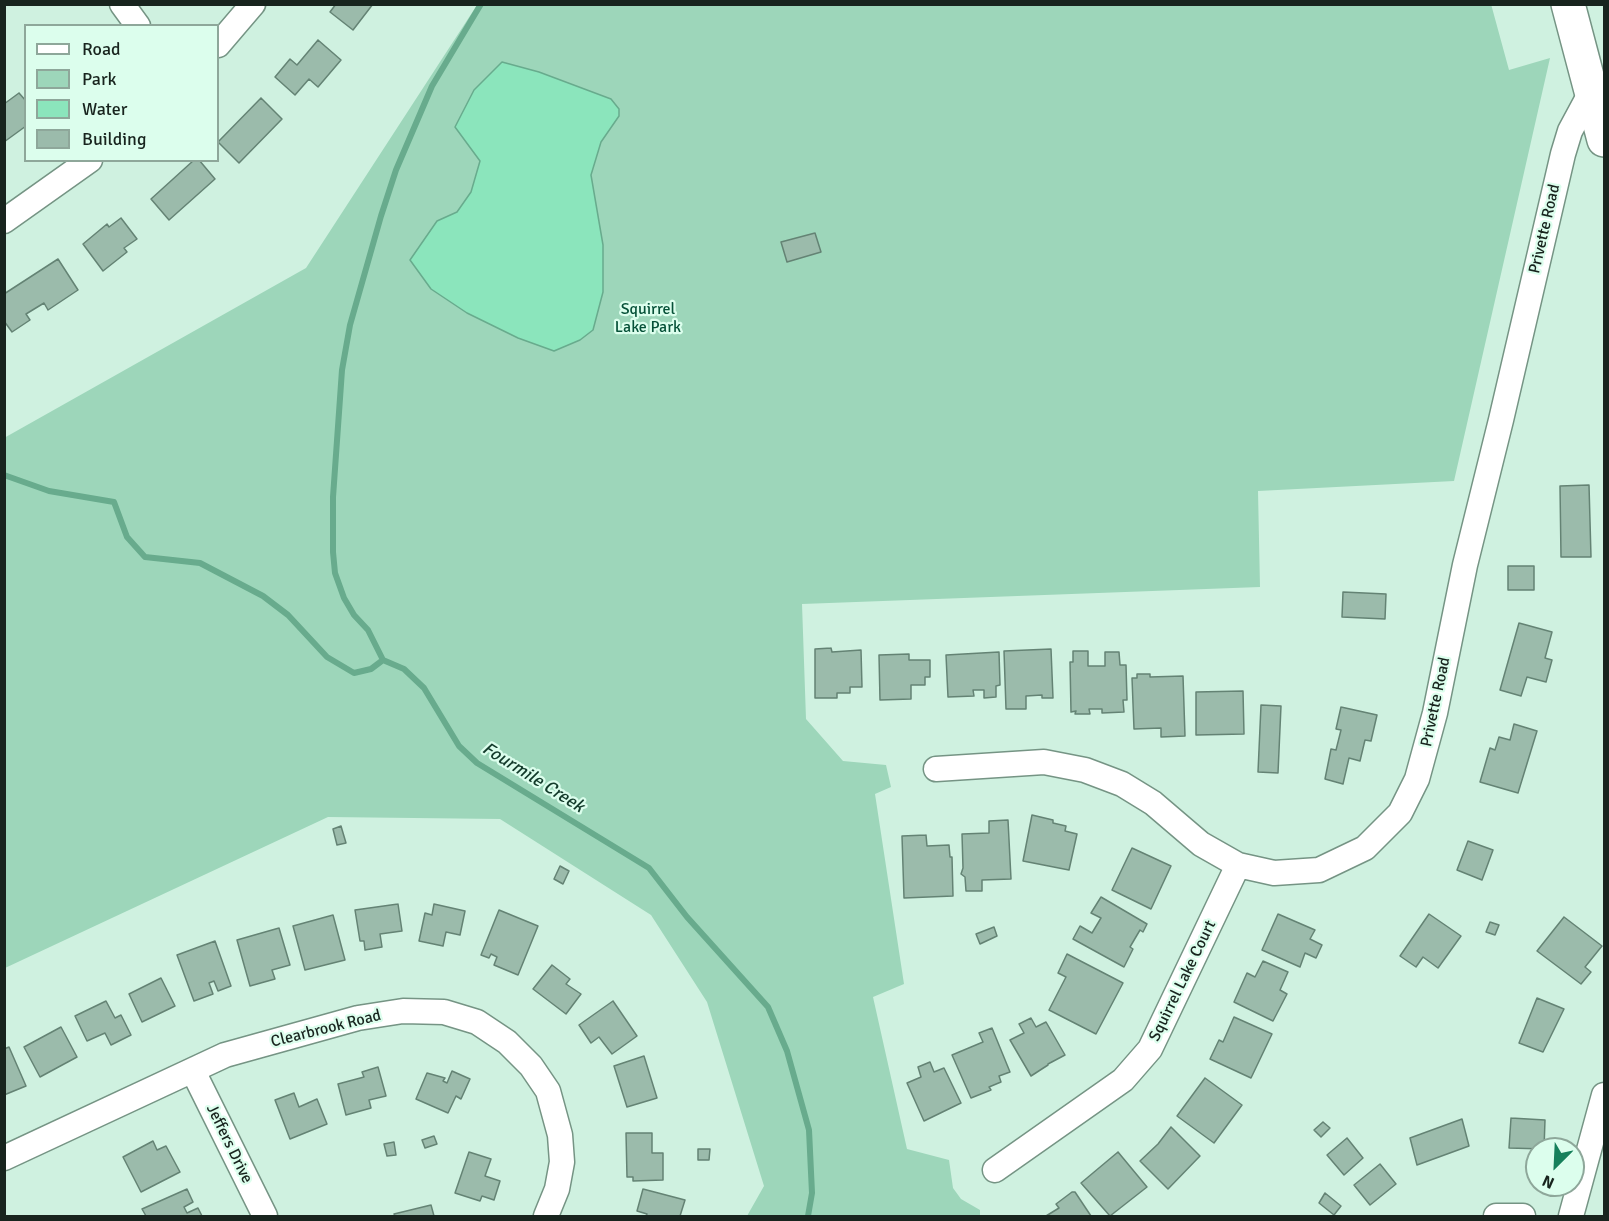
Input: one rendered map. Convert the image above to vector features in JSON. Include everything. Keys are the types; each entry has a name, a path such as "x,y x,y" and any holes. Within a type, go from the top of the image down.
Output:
{"street":[{"path":"122,4 137,24"},
{"path":"219,44 253,4"},
{"path":"1568,4 1605,140"},
{"name":"Privette Road","path":"936,769 1044,762 1085,770 1122,784 1153,803 1201,844 1238,865 1274,873 1319,870 1365,848 1400,813 1417,779 1436,713 1465,565 1563,154 1570,131 1591,92"},
{"path":"4,221 87,162"},
{"name":"Squirrel Lake Court","path":"995,1170 1123,1080 1150,1049 1238,865"},
{"name":"Clearbrook Road","path":"4,1158 225,1055 358,1018 404,1011 444,1012 477,1022 507,1042 531,1066 548,1090 560,1135 562,1162 557,1189 546,1216"},
{"name":"Jeffers Drive","path":"193,1071 265,1216"},
{"path":"1571,1216 1605,1095"},
{"path":"1496,1216 1523,1216"}],"green space":[{"name":"Squirrel Lake Park","path":"1491,4 1509,70 1550,58 1454,481 1258,491 1260,587 802,604 806,719 843,761 886,765 891,787 875,794 904,984 873,997 907,1149 949,1160 953,1188 961,1199 980,1210 980,1216 747,1216 764,1186 707,1002 651,915 500,819 328,817 5,968 4,438 306,268 477,5"}],"water":[{"path":"502,62 539,72 611,99 619,109 619,116 601,142 591,175 603,245 603,292 593,330 580,340 554,351 518,338 467,313 431,289 410,260 437,221 457,212 471,192 480,161 455,127 474,90"}],"building":[{"path":"336,4 373,4 353,30 330,12"},
{"path":"318,40 341,60 318,87 309,79 295,95 275,77 290,59 297,65"},
{"path":"19,93 24,99 24,127 4,142 4,104"},
{"path":"261,98 282,119 239,163 219,141"},
{"path":"192,162 201,162 215,179 169,220 151,199"},
{"path":"121,218 137,239 124,248 127,252 103,271 83,244 107,224 109,227"},
{"path":"815,233 821,252 787,262 781,242"},
{"path":"58,259 78,290 48,310 44,303 26,314 30,320 12,332 4,321 4,294"},
{"path":"1589,485 1591,557 1561,557 1560,486"},
{"path":"1508,566 1534,566 1534,590 1508,590"},
{"path":"1343,592 1386,594 1385,619 1342,617"},
{"path":"1519,623 1552,632 1545,658 1552,660 1546,682 1527,677 1521,696 1500,690"},
{"path":"831,648 832,652 861,650 862,687 850,687 850,693 837,693 837,698 815,698 815,649"},
{"path":"1051,649 1053,698 1042,698 1042,695 1026,696 1026,709 1006,709 1004,651"},
{"path":"1073,651 1088,651 1088,666 1105,666 1105,652 1119,652 1120,665 1126,665 1127,700 1123,700 1124,712 1102,713 1102,709 1089,709 1090,714 1071,712 1070,662 1073,662"},
{"path":"999,652 1000,685 996,686 996,697 984,698 984,690 973,690 974,696 948,697 946,655"},
{"path":"909,654 909,660 930,660 930,677 925,677 925,685 911,685 911,699 880,700 879,655"},
{"path":"1137,674 1150,674 1150,677 1183,676 1185,736 1161,737 1161,728 1134,729 1132,678 1137,678"},
{"path":"1243,691 1244,734 1196,735 1196,692"},
{"path":"1261,705 1281,706 1278,773 1258,772"},
{"path":"1341,707 1377,715 1371,741 1365,740 1360,761 1349,758 1343,784 1325,779 1331,749 1336,750 1341,730 1336,729"},
{"path":"1514,724 1537,731 1518,793 1480,782 1490,748 1495,750 1499,737 1510,740"},
{"path":"1032,815 1053,820 1053,823 1066,826 1065,831 1077,834 1069,870 1023,861"},
{"path":"1008,820 1011,879 982,880 982,891 966,891 965,877 961,874 963,868 962,834 989,833 989,821"},
{"path":"341,826 346,843 337,845 333,829"},
{"path":"926,835 927,846 949,845 950,857 952,857 953,896 904,898 902,836"},
{"path":"1468,841 1493,850 1482,880 1457,870"},
{"path":"1132,848 1171,866 1151,909 1112,890"},
{"path":"560,866 569,871 563,884 554,879"},
{"path":"1101,897 1147,924 1143,932 1140,930 1130,947 1133,949 1124,967 1073,939 1080,926 1092,933 1101,918 1091,913"},
{"path":"398,904 402,931 380,934 382,947 365,950 364,941 360,941 355,910"},
{"path":"434,904 465,911 460,935 446,932 443,946 419,941 425,913 432,915"},
{"path":"499,910 538,926 518,975 494,965 497,957 491,954 489,958 481,955"},
{"path":"1278,914 1315,930 1310,939 1322,945 1316,958 1305,953 1300,967 1262,950"},
{"path":"1429,914 1461,936 1438,968 1423,957 1416,967 1400,956"},
{"path":"333,915 345,960 305,970 293,926"},
{"path":"1564,917 1602,946 1585,967 1591,972 1581,984 1537,951"},
{"path":"1490,922 1499,925 1495,935 1486,932"},
{"path":"994,927 997,936 980,944 976,934"},
{"path":"279,928 290,965 272,970 275,979 250,986 237,940"},
{"path":"215,941 231,986 218,991 214,981 209,983 213,994 194,1001 177,955"},
{"path":"1067,954 1123,983 1096,1034 1049,1010 1066,977 1058,973"},
{"path":"1263,961 1288,972 1280,990 1287,994 1273,1021 1234,1002 1247,973 1255,977"},
{"path":"552,965 570,979 566,984 581,994 566,1014 533,989"},
{"path":"161,978 175,1006 142,1022 129,994"},
{"path":"1537,998 1564,1009 1543,1052 1519,1043"},
{"path":"106,1001 115,1018 121,1015 131,1035 111,1045 105,1033 87,1041 75,1016"},
{"path":"613,1001 637,1036 612,1054 599,1037 591,1043 579,1025"},
{"path":"1234,1017 1272,1034 1251,1078 1210,1059 1219,1040 1223,1042"},
{"path":"1031,1018 1036,1027 1046,1022 1065,1055 1031,1076 1010,1040 1024,1033 1019,1024"},
{"path":"61,1027 77,1057 40,1077 24,1047"},
{"path":"992,1028 1010,1072 999,1076 1001,1082 989,1087 991,1090 971,1098 952,1055 983,1042 979,1033"},
{"path":"9,1047 26,1086 4,1095 4,1049"},
{"path":"644,1056 657,1098 627,1107 614,1066"},
{"path":"930,1062 934,1072 944,1068 961,1103 924,1121 907,1083 921,1077 918,1067"},
{"path":"378,1067 386,1096 369,1100 371,1108 346,1115 338,1084 364,1077 362,1072"},
{"path":"452,1071 470,1079 461,1099 456,1096 448,1113 416,1099 427,1073 445,1078 443,1081 447,1083"},
{"path":"1205,1078 1242,1105 1214,1143 1177,1116"},
{"path":"294,1093 299,1107 317,1099 327,1124 290,1139 275,1100"},
{"path":"1511,1118 1545,1120 1544,1137 1525,1137 1525,1148 1509,1148"},
{"path":"1462,1119 1469,1146 1417,1165 1410,1138"},
{"path":"1323,1122 1330,1128 1321,1137 1314,1130"},
{"path":"1171,1127 1200,1156 1168,1189 1140,1161 1158,1144"},
{"path":"626,1133 652,1133 652,1153 663,1153 663,1180 633,1181 633,1177 627,1177"},
{"path":"434,1136 437,1144 425,1148 422,1140"},
{"path":"1347,1138 1363,1158 1344,1175 1327,1155"},
{"path":"153,1141 157,1150 166,1146 180,1172 141,1192 123,1157"},
{"path":"394,1142 396,1155 387,1156 384,1144"},
{"path":"698,1149 710,1149 709,1160 698,1160"},
{"path":"469,1152 491,1159 485,1176 500,1181 494,1200 482,1196 480,1201 455,1193"},
{"path":"1118,1152 1147,1187 1110,1216 1081,1183"},
{"path":"1380,1164 1396,1184 1370,1205 1354,1185"},
{"path":"187,1189 193,1202 184,1207 187,1213 198,1208 202,1216 146,1216 142,1209"},
{"path":"643,1189 685,1200 680,1216 646,1216 647,1214 637,1211"},
{"path":"1075,1192 1091,1216 1046,1216 1059,1208 1056,1204"},
{"path":"1325,1193 1341,1206 1334,1215 1319,1203"},
{"path":"431,1205 434,1216 395,1216 394,1214"}],"waterway":[{"path":"383,660 368,630 354,615 344,598 335,573 333,497 342,370 350,325 396,170 432,86 481,4"},
{"name":"Fourmile Creek","path":"4,475 49,491 114,502 127,537 145,557 200,563 263,596 288,615 327,657 354,673 371,669 383,660"},
{"name":"Fourmile Creek","path":"383,660 404,669 424,688 459,746 477,763 649,868 687,917 768,1007 787,1051 809,1130 812,1193 808,1216"}]}
